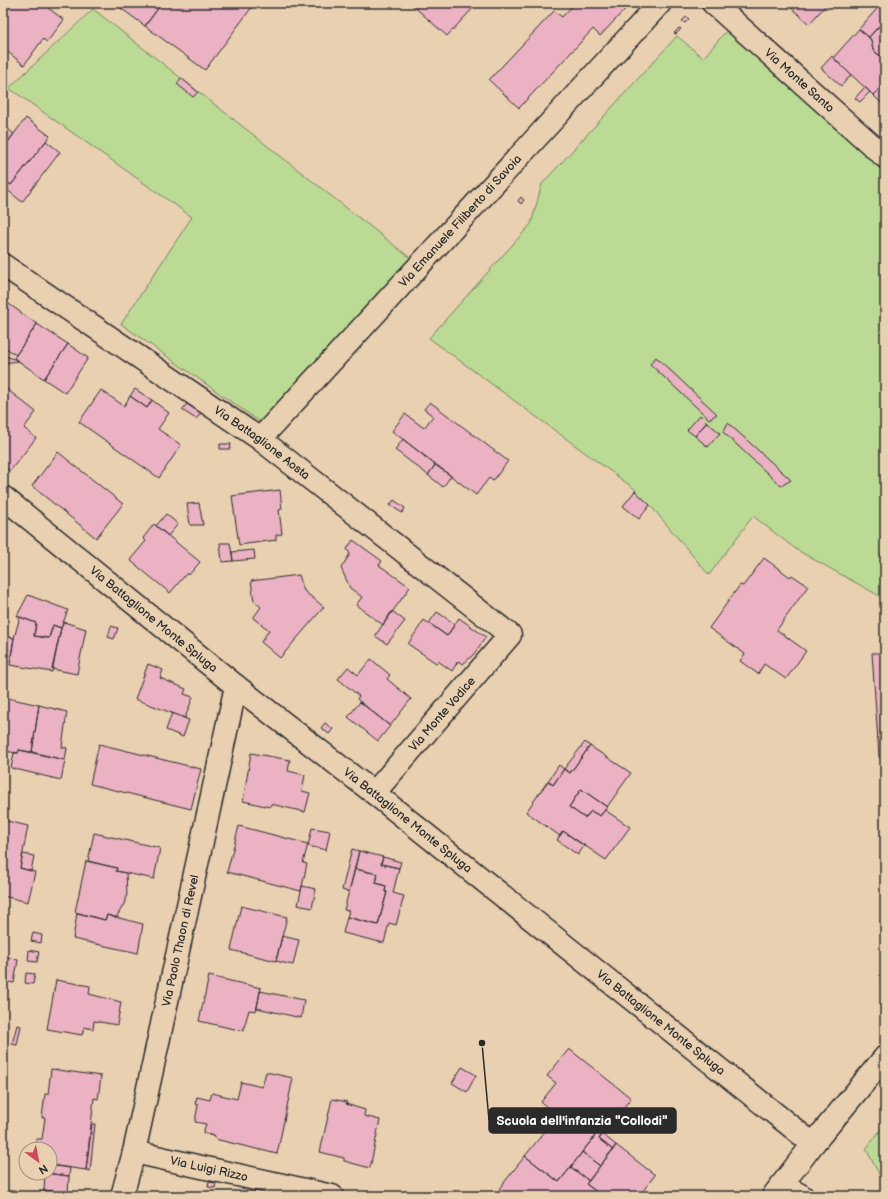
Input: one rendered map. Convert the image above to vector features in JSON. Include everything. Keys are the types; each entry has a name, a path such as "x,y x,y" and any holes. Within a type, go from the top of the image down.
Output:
{"street":[{"name":"Via Emanuele Filiberto di Savoia","path":"260,439 660,3"},
{"name":"Via Monte Santo","path":"713,3 885,158"},
{"name":"Via Battaglione Aosta","path":"3,265 260,439 510,635"},
{"name":"Via Battaglione Monte Spluga","path":"3,497 236,686 374,792 813,1144"},
{"name":"Via Monte Vodice","path":"374,792 510,635"},
{"name":"Via Paolo Thaon di Revel","path":"122,1196 134,1152 236,686"},
{"path":"802,1196 777,1190 885,1057"},
{"name":"Via Luigi Rizzo","path":"134,1152 332,1196"}],"green space":[{"path":"93,9 409,257 417,268 281,419 260,422 121,324 192,217 9,88"},
{"path":"728,29 885,173 885,599 797,550 753,516 709,575 650,505 635,491 636,490 429,338 531,224 542,184 677,36 703,58"},
{"path":"885,1124 885,1178 881,1178 866,1149"}],"building":[{"path":"3,3 48,3 49,4 47,7 64,20 47,42 43,39 24,65 3,48"},
{"path":"114,3 162,3 145,26"},
{"path":"162,3 255,3 205,70 145,26"},
{"path":"410,3 470,3 474,7 447,36"},
{"path":"575,3 631,3 600,36 593,29 519,108 489,80 554,11 562,17"},
{"path":"786,3 828,3 809,24"},
{"path":"882,3 885,3 885,26 882,23 869,37 859,29"},
{"path":"686,17 689,19 685,23 682,21"},
{"path":"882,23 885,26 885,60 873,50 869,37"},
{"path":"679,28 681,29 676,34 674,33"},
{"path":"859,29 871,40 873,50 885,60 885,83 873,95 833,58"},
{"path":"832,56 851,75 841,86 821,68"},
{"path":"181,78 198,92 193,97 177,84"},
{"path":"885,83 885,107 873,95"},
{"path":"865,87 870,92 860,102 855,98"},
{"path":"26,118 50,136 11,185 3,179 3,148"},
{"path":"7,128 14,134 5,146 3,144 3,133"},
{"path":"46,141 60,152 22,202 5,188 8,183 11,185"},
{"path":"521,197 524,200 521,204 518,201"},
{"path":"6,302 37,324 16,355 3,346 3,306"},
{"path":"37,324 68,344 44,379 14,358"},
{"path":"68,344 88,358 65,393 44,379"},
{"path":"3,355 19,361 3,363"},
{"path":"656,357 717,414 709,419 650,364"},
{"path":"3,386 36,412 24,428 36,438 10,471 3,466"},
{"path":"135,389 152,400 147,408 130,396"},
{"path":"101,390 124,406 130,396 147,408 152,400 169,413 158,429 181,445 159,478 79,422"},
{"path":"430,402 508,461 493,481 489,478 476,495 392,431 405,414 424,428 433,416 424,409"},
{"path":"187,404 201,413 196,419 182,410"},
{"path":"700,415 707,422 695,436 687,430"},
{"path":"707,422 720,433 708,447 695,436"},
{"path":"728,423 791,480 781,486 723,432"},
{"path":"403,439 435,465 428,475 395,450"},
{"path":"220,444 231,444 230,449 220,449"},
{"path":"58,452 123,504 96,538 32,486"},
{"path":"435,465 451,476 443,487 428,475"},
{"path":"280,490 282,509 279,510 282,534 276,535 276,540 239,545 232,496"},
{"path":"635,491 650,505 639,519 623,506"},
{"path":"394,500 405,508 402,513 390,505"},
{"path":"199,503 203,525 190,525 187,504"},
{"path":"166,514 178,524 168,536 156,526"},
{"path":"154,524 200,562 189,575 187,573 170,593 130,560 146,541 143,538"},
{"path":"353,540 382,561 379,565 410,587 383,625 356,605 362,597 350,588 341,568 350,554 347,549"},
{"path":"885,541 885,556 881,555"},
{"path":"220,543 230,543 233,561 222,562"},
{"path":"254,550 255,559 233,561 232,552"},
{"path":"764,558 790,577 792,575 808,586 777,630 806,651 786,679 764,664 758,674 740,661 745,654 709,628 740,585 743,586"},
{"path":"299,575 304,591 324,607 280,658 261,642 269,630 253,618 261,607 254,601 251,581"},
{"path":"28,595 68,610 61,628 53,625 49,638 34,636 36,623 17,616"},
{"path":"392,611 405,621 387,644 375,636"},
{"path":"437,612 455,624 447,636 429,623"},
{"path":"20,617 36,623 34,636 49,638 53,625 61,628 52,672 10,665 14,638"},
{"path":"459,618 486,637 473,655 463,664 458,661 452,671 438,661 436,663 408,644 424,620 447,636"},
{"path":"64,622 86,629 77,674 52,669 61,628"},
{"path":"111,626 118,628 114,639 108,637"},
{"path":"3,636 14,638 10,661 3,659"},
{"path":"872,653 885,653 885,757 879,757"},
{"path":"371,659 390,675 387,679 411,699 390,726 357,699 359,696 338,679 348,667 358,675"},
{"path":"148,664 163,670 160,678 186,689 184,694 193,697 185,718 135,699"},
{"path":"3,697 39,705 32,752 19,750 18,753 3,751"},
{"path":"360,702 390,726 378,741 348,717"},
{"path":"39,705 67,712 62,747 67,748 65,760 32,752"},
{"path":"172,713 189,720 183,737 166,730"},
{"path":"325,723 333,729 329,734 321,728"},
{"path":"585,742 590,746 570,773 564,769"},
{"path":"99,744 201,769 191,809 90,784"},
{"path":"590,746 631,773 607,807 581,789 569,807 585,818 591,811 600,816 605,810 630,827 606,860 563,831 560,836 526,812 548,781 553,785 564,769 570,773"},
{"path":"19,750 65,760 61,780 11,768 14,753 18,753"},
{"path":"251,753 290,760 288,771 305,775 302,791 310,793 305,812 271,804 270,807 243,801"},
{"path":"559,765 564,769 553,785 548,781"},
{"path":"581,789 607,807 600,816 591,811 585,818 569,807"},
{"path":"3,820 28,826 20,868 35,872 28,902 3,896"},
{"path":"239,826 308,844 303,863 307,864 301,891 227,872"},
{"path":"312,828 330,831 326,850 308,846"},
{"path":"563,831 584,846 578,855 557,840"},
{"path":"94,833 160,848 154,879 116,871 117,868 88,861"},
{"path":"352,849 359,851 349,892 342,890"},
{"path":"359,851 383,857 381,864 399,868 393,893 404,896 396,925 389,923 384,943 343,933 347,917 378,925 387,892 385,892 386,886 376,883 378,874 355,869"},
{"path":"23,854 34,856 31,871 20,868"},
{"path":"383,857 401,862 399,868 381,864"},
{"path":"86,861 117,868 116,871 126,873 127,894 124,904 116,918 107,915 105,920 75,912"},
{"path":"355,869 378,874 376,883 386,886 385,892 387,892 378,925 347,917 349,911 344,910"},
{"path":"302,886 316,889 312,908 298,905"},
{"path":"241,906 287,917 276,961 231,950"},
{"path":"77,913 105,920 107,915 143,924 138,953 73,939"},
{"path":"33,933 42,935 41,943 31,941"},
{"path":"282,936 299,940 293,965 276,961"},
{"path":"29,950 39,952 37,962 28,961"},
{"path":"3,956 18,960 14,983 3,981"},
{"path":"26,973 35,974 33,984 25,983"},
{"path":"209,976 261,988 256,1011 249,1010 243,1031 199,1021"},
{"path":"56,980 90,986 89,994 121,1002 117,1025 94,1021 93,1029 84,1027 82,1035 47,1029"},
{"path":"260,991 304,1000 301,1018 257,1008"},
{"path":"17,1025 21,1026 17,1045 12,1044"},
{"path":"569,1049 631,1098 599,1139 613,1150 600,1166 582,1152 595,1136 562,1110 557,1116 541,1102 556,1083 547,1076"},
{"path":"462,1067 476,1075 467,1092 452,1083"},
{"path":"51,1069 101,1076 98,1099 94,1098 86,1170 58,1166 58,1141 36,1141 36,1139 42,1139 45,1118 42,1118 45,1094 48,1094"},
{"path":"266,1072 293,1078 277,1154 215,1139 215,1136 203,1133 206,1124 195,1122 198,1105 195,1104 197,1097 210,1100 212,1093 237,1099 241,1082 262,1087"},
{"path":"332,1099 347,1102 346,1104 365,1110 364,1116 380,1120 370,1168 344,1161 344,1158 320,1152"},
{"path":"562,1110 595,1136 559,1182 525,1156"},
{"path":"92,1124 95,1124 90,1171 86,1170"},
{"path":"602,1134 616,1145 613,1150 599,1139"},
{"path":"616,1145 655,1175 639,1196 602,1196 586,1184"},
{"path":"582,1152 600,1166 589,1181 571,1167"},
{"path":"525,1156 559,1182 571,1167 589,1181 586,1184 601,1195 508,1196 499,1189"},
{"path":"58,1166 70,1168 69,1176 58,1175"},
{"path":"58,1175 69,1176 68,1193 44,1190 45,1181 58,1181"},
{"path":"209,1182 216,1183 215,1188 208,1187"},
{"path":"44,1190 68,1193 67,1196 43,1196"}],"place":[{"name":"Scuola dell'infanzia \"Collodi\"","path":"482,1043"}]}
